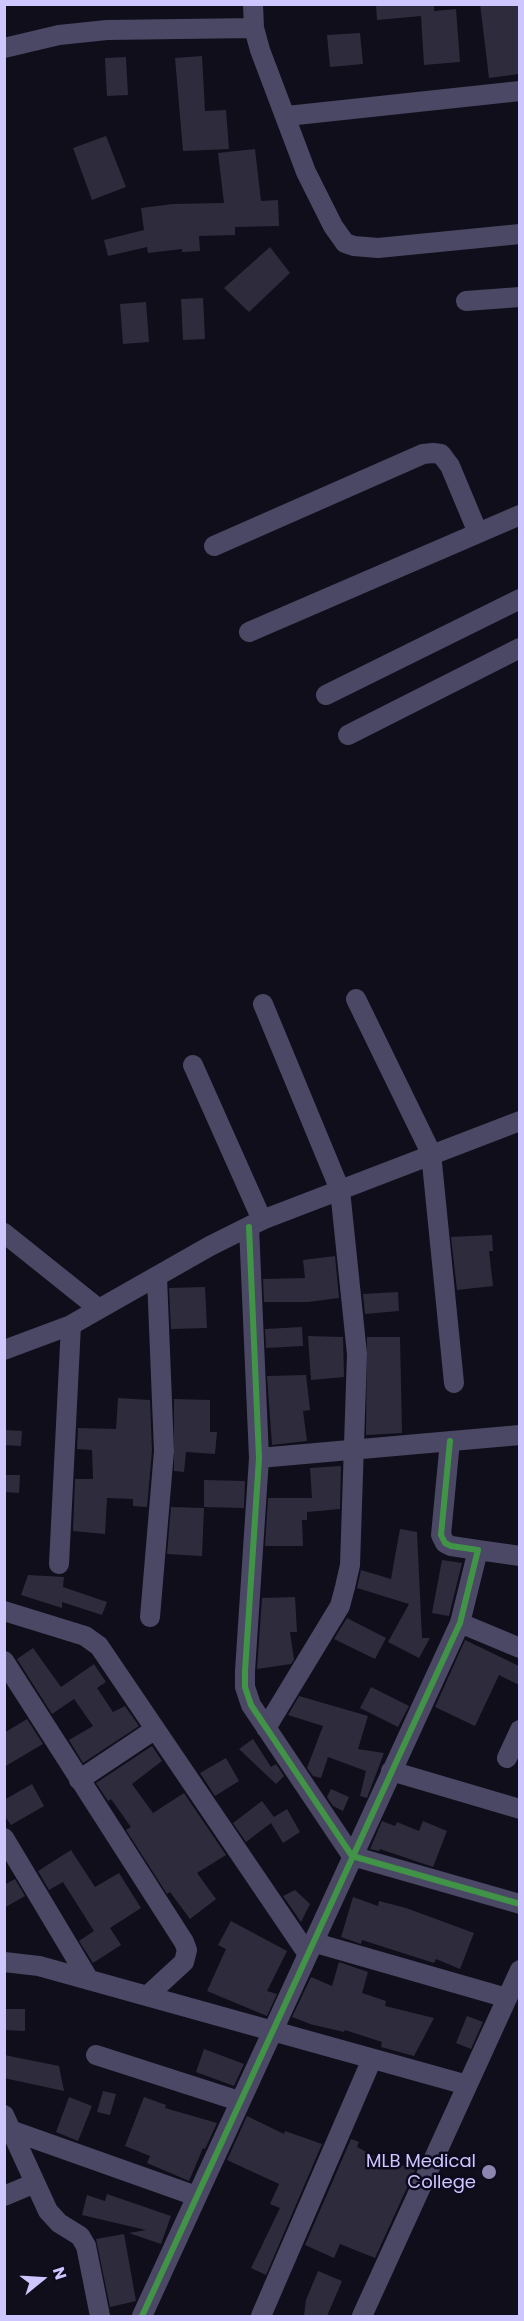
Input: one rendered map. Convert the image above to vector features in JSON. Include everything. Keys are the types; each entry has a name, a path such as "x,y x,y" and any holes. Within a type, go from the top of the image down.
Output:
{"street":[{"path":"253,4 254,28 306,172 333,226 345,243 378,248 519,234"},
{"path":"4,48 59,35 107,30 254,28"},
{"path":"287,116 519,91"},
{"path":"466,301 519,297"},
{"path":"214,546 423,454 433,453 441,454 450,466 478,533"},
{"path":"249,632 519,514"},
{"path":"326,695 519,599"},
{"path":"348,735 519,648"},
{"path":"356,999 431,1153 454,1383"},
{"path":"263,1004 339,1190 357,1354 350,1565 339,1606 266,1728"},
{"path":"193,1065 256,1224 260,1458 245,1687 251,1705 352,1856 519,1905"},
{"path":"4,1350 71,1325 256,1224 431,1153 519,1121"},
{"path":"4,1233 99,1310"},
{"path":"150,1617 164,1451 157,1277"},
{"path":"59,1564 71,1325"},
{"path":"260,1458 519,1435"},
{"path":"450,1441 441,1535 445,1543 451,1546 519,1556"},
{"path":"142,2316 309,1947 460,1623 478,1550"},
{"path":"4,1611 85,1636 99,1646 154,1730 309,1947 507,1998"},
{"path":"460,1623 519,1648"},
{"path":"4,1661 187,1950 184,1962 147,1996"},
{"path":"80,1780 154,1730"},
{"path":"507,1758 519,1730"},
{"path":"391,1771 519,1809"},
{"path":"4,1838 89,1980"},
{"path":"4,1962 28,1963 467,2085"},
{"path":"362,2316 519,1970"},
{"path":"96,2055 239,2101"},
{"path":"261,2316 372,2059"},
{"path":"7,2122 196,2196"},
{"path":"7,2122 54,2219 80,2236 86,2246 100,2316"},
{"path":"4,2196 35,2183"}],"building":[{"path":"376,4 434,4 434,11 456,9 460,62 424,65 421,16 377,20"},
{"path":"480,4 519,4 519,74 489,78"},
{"path":"360,33 363,64 330,67 327,35"},
{"path":"202,56 205,111 226,110 229,149 183,151 175,58"},
{"path":"126,57 128,95 107,96 105,58"},
{"path":"106,136 126,187 92,200 73,148"},
{"path":"255,149 261,201 278,200 279,226 235,227 235,235 199,236 200,251 182,252 182,249 148,253 147,247 108,256 104,240 144,230 141,208 173,204 224,203 218,153"},
{"path":"270,247 290,273 249,312 224,288"},
{"path":"203,298 205,339 183,340 181,299"},
{"path":"146,302 149,342 123,344 120,304"},
{"path":"492,1235 493,1251 489,1251 493,1286 457,1290 451,1237"},
{"path":"335,1256 339,1298 308,1302 264,1302 263,1279 305,1278 303,1260"},
{"path":"205,1287 207,1328 171,1329 169,1288"},
{"path":"398,1292 399,1311 365,1314 363,1294"},
{"path":"302,1327 303,1346 266,1348 265,1329"},
{"path":"308,1336 343,1337 344,1377 311,1380"},
{"path":"367,1337 400,1337 402,1433 366,1435"},
{"path":"306,1375 310,1410 303,1411 307,1441 272,1445 267,1376"},
{"path":"118,1398 150,1400 152,1451 147,1507 133,1506 133,1499 107,1498 105,1534 73,1531 75,1479 93,1479 92,1450 77,1449 78,1428 116,1429"},
{"path":"174,1399 210,1400 210,1432 217,1432 215,1454 186,1452 184,1472 174,1471"},
{"path":"4,1430 22,1431 21,1446 4,1445"},
{"path":"341,1466 340,1509 307,1512 307,1520 302,1520 303,1546 265,1546 268,1498 312,1498 310,1468"},
{"path":"4,1475 20,1475 19,1493 4,1492"},
{"path":"204,1480 245,1481 244,1508 204,1507"},
{"path":"171,1507 204,1508 202,1556 167,1554"},
{"path":"400,1529 417,1532 422,1638 430,1638 419,1658 388,1642 409,1604 357,1588 361,1570 391,1579"},
{"path":"442,1560 462,1563 449,1616 432,1613"},
{"path":"28,1575 64,1577 63,1587 107,1602 102,1615 62,1602 62,1608 21,1595"},
{"path":"295,1597 297,1632 290,1632 294,1660 291,1664 257,1669 262,1598"},
{"path":"347,1618 386,1638 375,1659 334,1639"},
{"path":"465,1640 519,1666 519,1685 499,1675 475,1726 435,1707"},
{"path":"33,1648 61,1687 94,1664 106,1682 97,1688 113,1712 125,1706 139,1726 83,1763 69,1740 93,1726 74,1699 52,1714 17,1659"},
{"path":"371,1687 409,1706 398,1727 360,1708"},
{"path":"299,1696 368,1716 358,1749 384,1753 367,1798 360,1796 366,1771 328,1757 321,1778 313,1776 307,1768 323,1726 288,1715"},
{"path":"27,1719 43,1744 4,1767 4,1733"},
{"path":"253,1739 271,1767 276,1764 284,1776 276,1784 239,1749"},
{"path":"152,1746 162,1761 132,1784 153,1813 184,1793 226,1855 197,1873 216,1899 190,1919 170,1892 167,1894 126,1830 131,1827 111,1799 108,1801 96,1783"},
{"path":"226,1758 239,1781 215,1796 200,1773"},
{"path":"32,1784 44,1806 11,1825 4,1815 4,1800"},
{"path":"331,1789 349,1797 343,1811 333,1806 327,1797"},
{"path":"262,1801 274,1817 287,1809 300,1832 283,1843 271,1823 246,1842 233,1823"},
{"path":"382,1821 395,1826 397,1822 419,1831 423,1821 447,1831 433,1867 380,1849 379,1851 370,1849"},
{"path":"71,1850 95,1887 119,1873 141,1908 110,1928 121,1945 93,1963 79,1941 94,1931 63,1882 49,1890 38,1871"},
{"path":"15,1879 25,1896 4,1908 4,1885"},
{"path":"295,1890 310,1904 301,1922 283,1896"},
{"path":"353,1897 378,1906 379,1901 406,1908 474,1933 460,1969 436,1959 434,1963 362,1940 361,1944 341,1937"},
{"path":"231,1921 287,1951 267,1991 277,1994 267,2016 207,1991 226,1949 218,1945"},
{"path":"339,1962 368,1972 362,1993 386,2001 385,2006 434,2018 414,2056 381,2047 382,2042 345,2030 344,2032 310,2024 292,2017 311,1977 332,1986"},
{"path":"4,2009 25,2009 25,2031 4,2030"},
{"path":"467,2016 483,2022 471,2049 456,2043"},
{"path":"204,2049 244,2064 234,2086 196,2072"},
{"path":"4,2055 59,2066 64,2091 4,2078"},
{"path":"103,2091 116,2094 110,2115 97,2112"},
{"path":"69,2097 92,2106 78,2141 56,2132"},
{"path":"144,2097 166,2105 165,2108 217,2123 189,2181 147,2163 150,2156 125,2146"},
{"path":"247,2116 284,2134 285,2131 322,2144 266,2275 251,2268 280,2208 270,2204 279,2184 227,2160"},
{"path":"351,2139 359,2142 357,2147 395,2167 396,2163 415,2170 375,2258 340,2244 334,2258 305,2245"},
{"path":"107,2194 171,2216 161,2244 129,2233 146,2230 82,2215 87,2195 105,2201"},
{"path":"124,2234 136,2301 110,2307 96,2239"},
{"path":"318,2271 342,2281 327,2316 304,2316 306,2300"}],"cycle path":[{"path":"249,1227 259,1458 245,1671 245,1687 251,1705 352,1856 520,1904"},
{"path":"142,2316 460,1623 478,1550 451,1546 445,1543 441,1535 450,1441"}],"place":[{"name":"MLB Medical College","path":"489,2172"}]}
